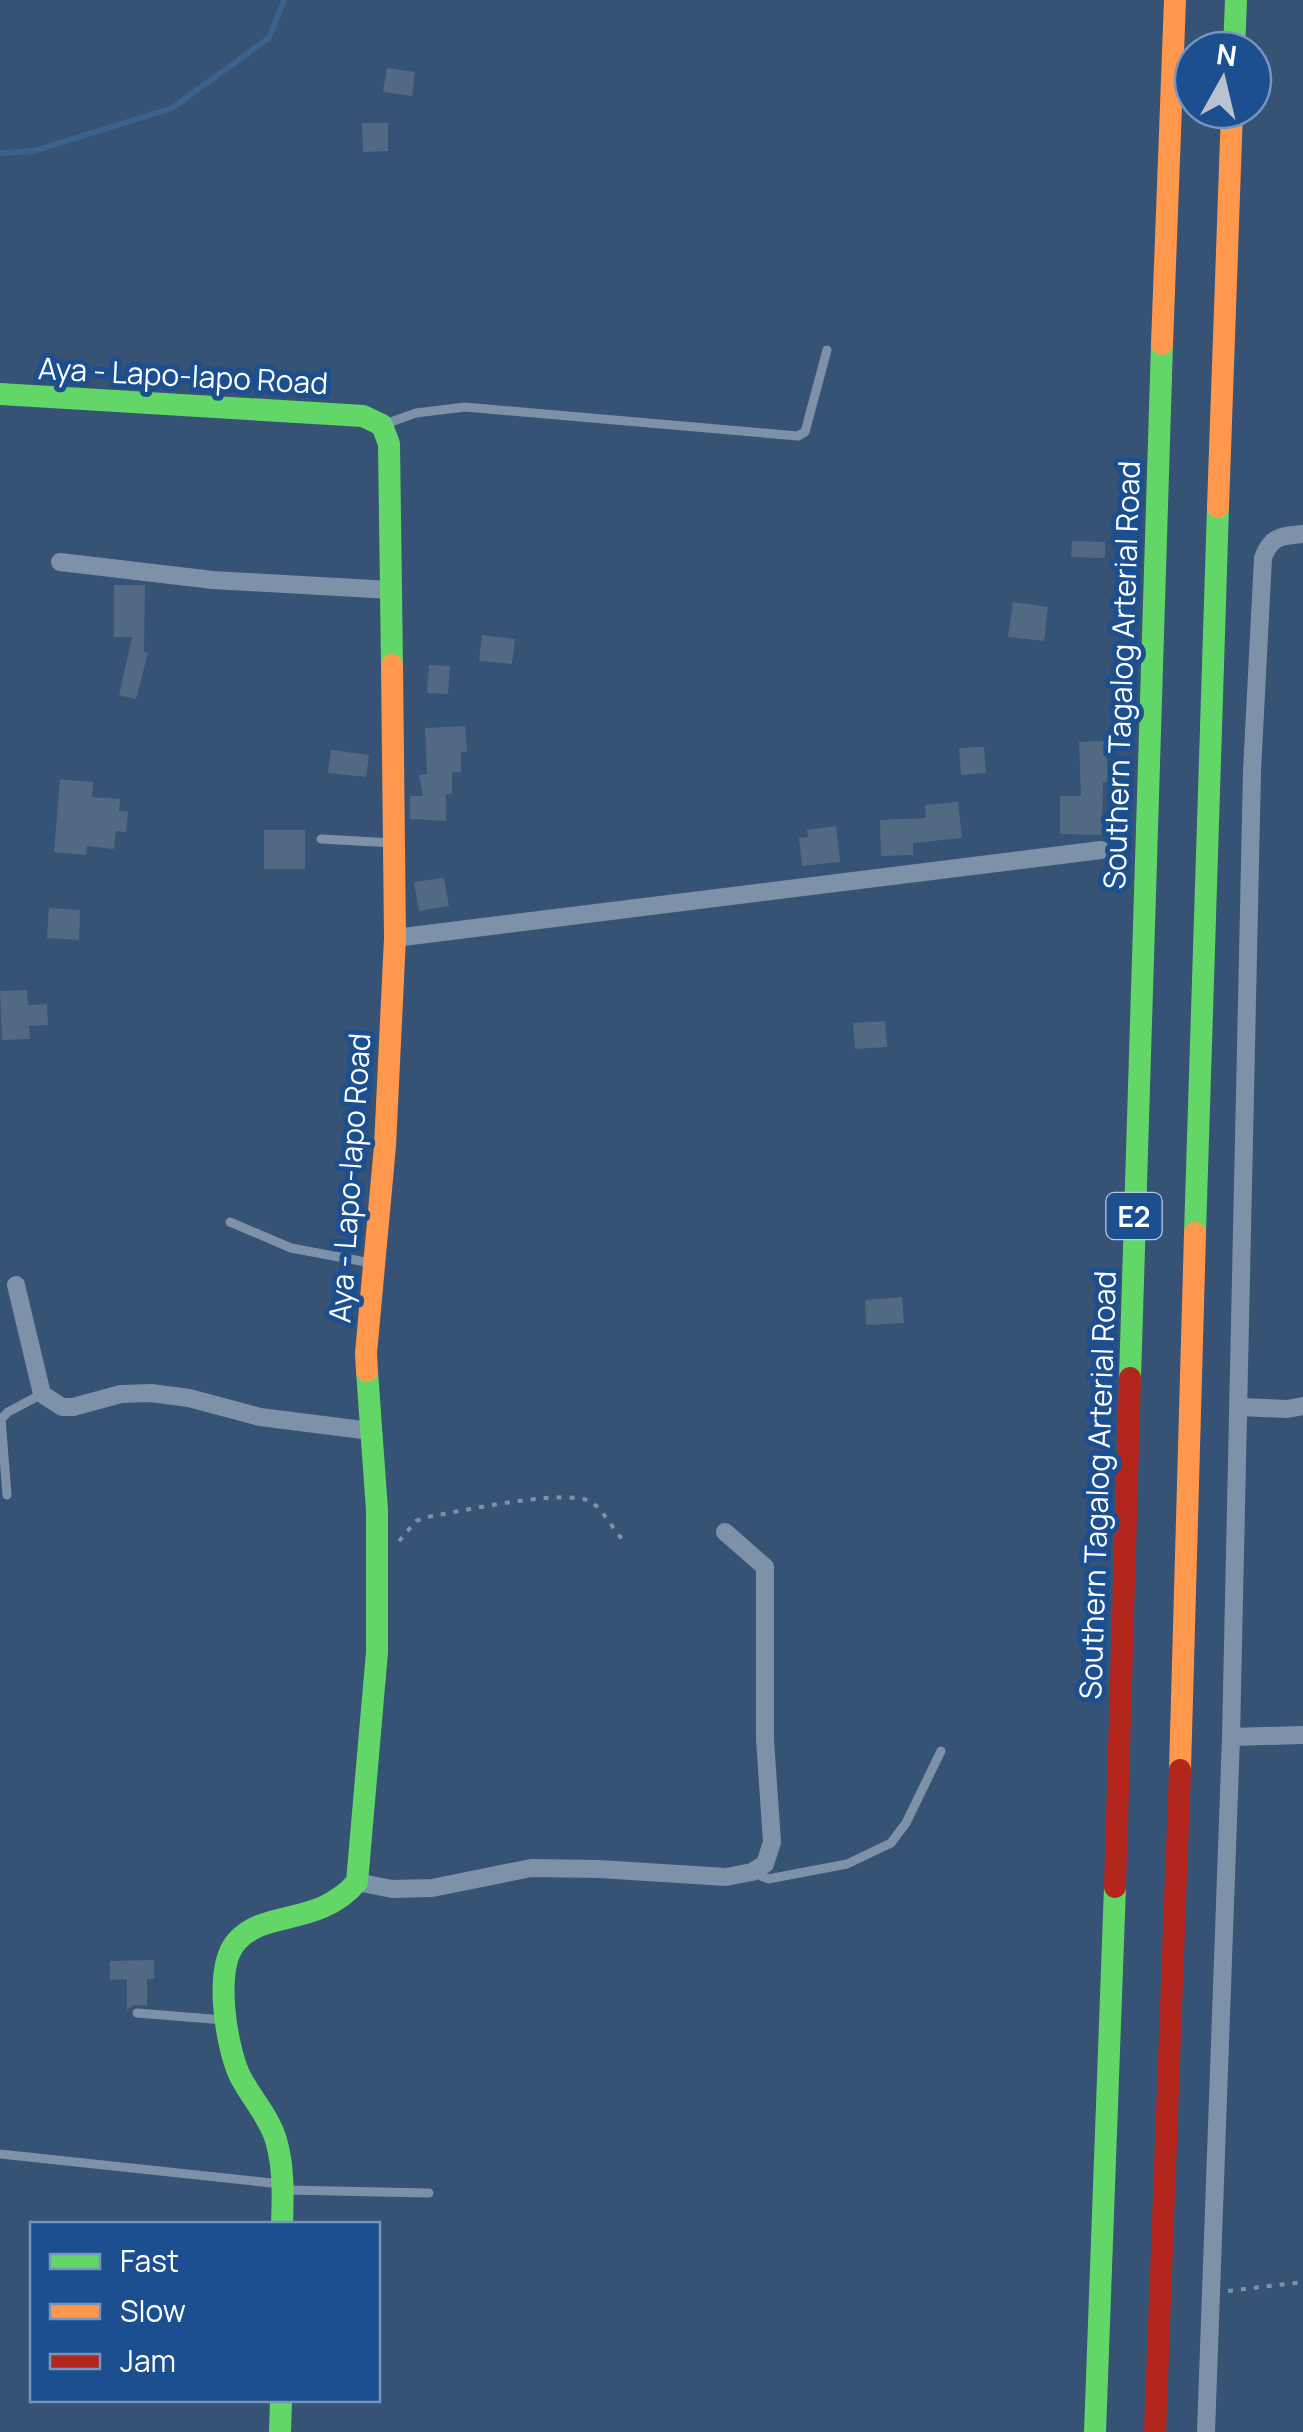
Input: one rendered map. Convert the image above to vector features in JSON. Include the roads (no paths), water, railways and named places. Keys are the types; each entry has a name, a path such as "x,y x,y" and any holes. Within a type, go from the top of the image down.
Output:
{"main road":[{"name":"Southern Tagalog Arterial Road","path":"1095,2432 1119,1781 1146,788 1176,0"},
{"path":"1235,30 1236,0"},
{"name":"E2","path":"1155,2432 1180,1788 1206,830 1231,130"},
{"name":"Aya - Lapo-lapo Road","path":"0,394 362,416 382,425 389,444 395,938 385,1146 366,1353 378,1510 377,1652 357,1882"},
{"path":"282,2222 276,2139 238,2071 228,2020 224,1963 233,1944 246,1931 332,1908 347,1898 357,1882"},
{"path":"280,2432 281,2402"}],"street":[{"path":"1206,2432 1230,1736 1252,770 1263,558 1269,542 1279,536 1303,534"},
{"path":"60,562 213,580 390,590"},
{"path":"395,938 1101,850"},
{"path":"16,1285 42,1394 62,1407 73,1408 120,1394 151,1393 189,1398 260,1418 372,1430"},
{"path":"1239,1407 1303,1406"},
{"path":"357,1882 392,1889 432,1888 530,1868 726,1877 752,1872 765,1864 772,1842 766,1740 766,1568 725,1532"},
{"path":"1230,1736 1303,1735"}],"lane":[{"path":"382,425 416,412 465,407 798,436 805,432 812,412 827,350"},
{"path":"321,840 394,843"},
{"path":"230,1222 291,1248 374,1264"},
{"path":"8,1494 1,1420 8,1412 42,1394"},
{"path":"752,1872 768,1879 847,1864 891,1843 906,1822 940,1751"},
{"path":"137,2013 228,2020"},
{"path":"0,2154 282,2187 429,2193"}],"waterway":[{"path":"0,153 34,151 172,108 269,38 284,0"}]}
